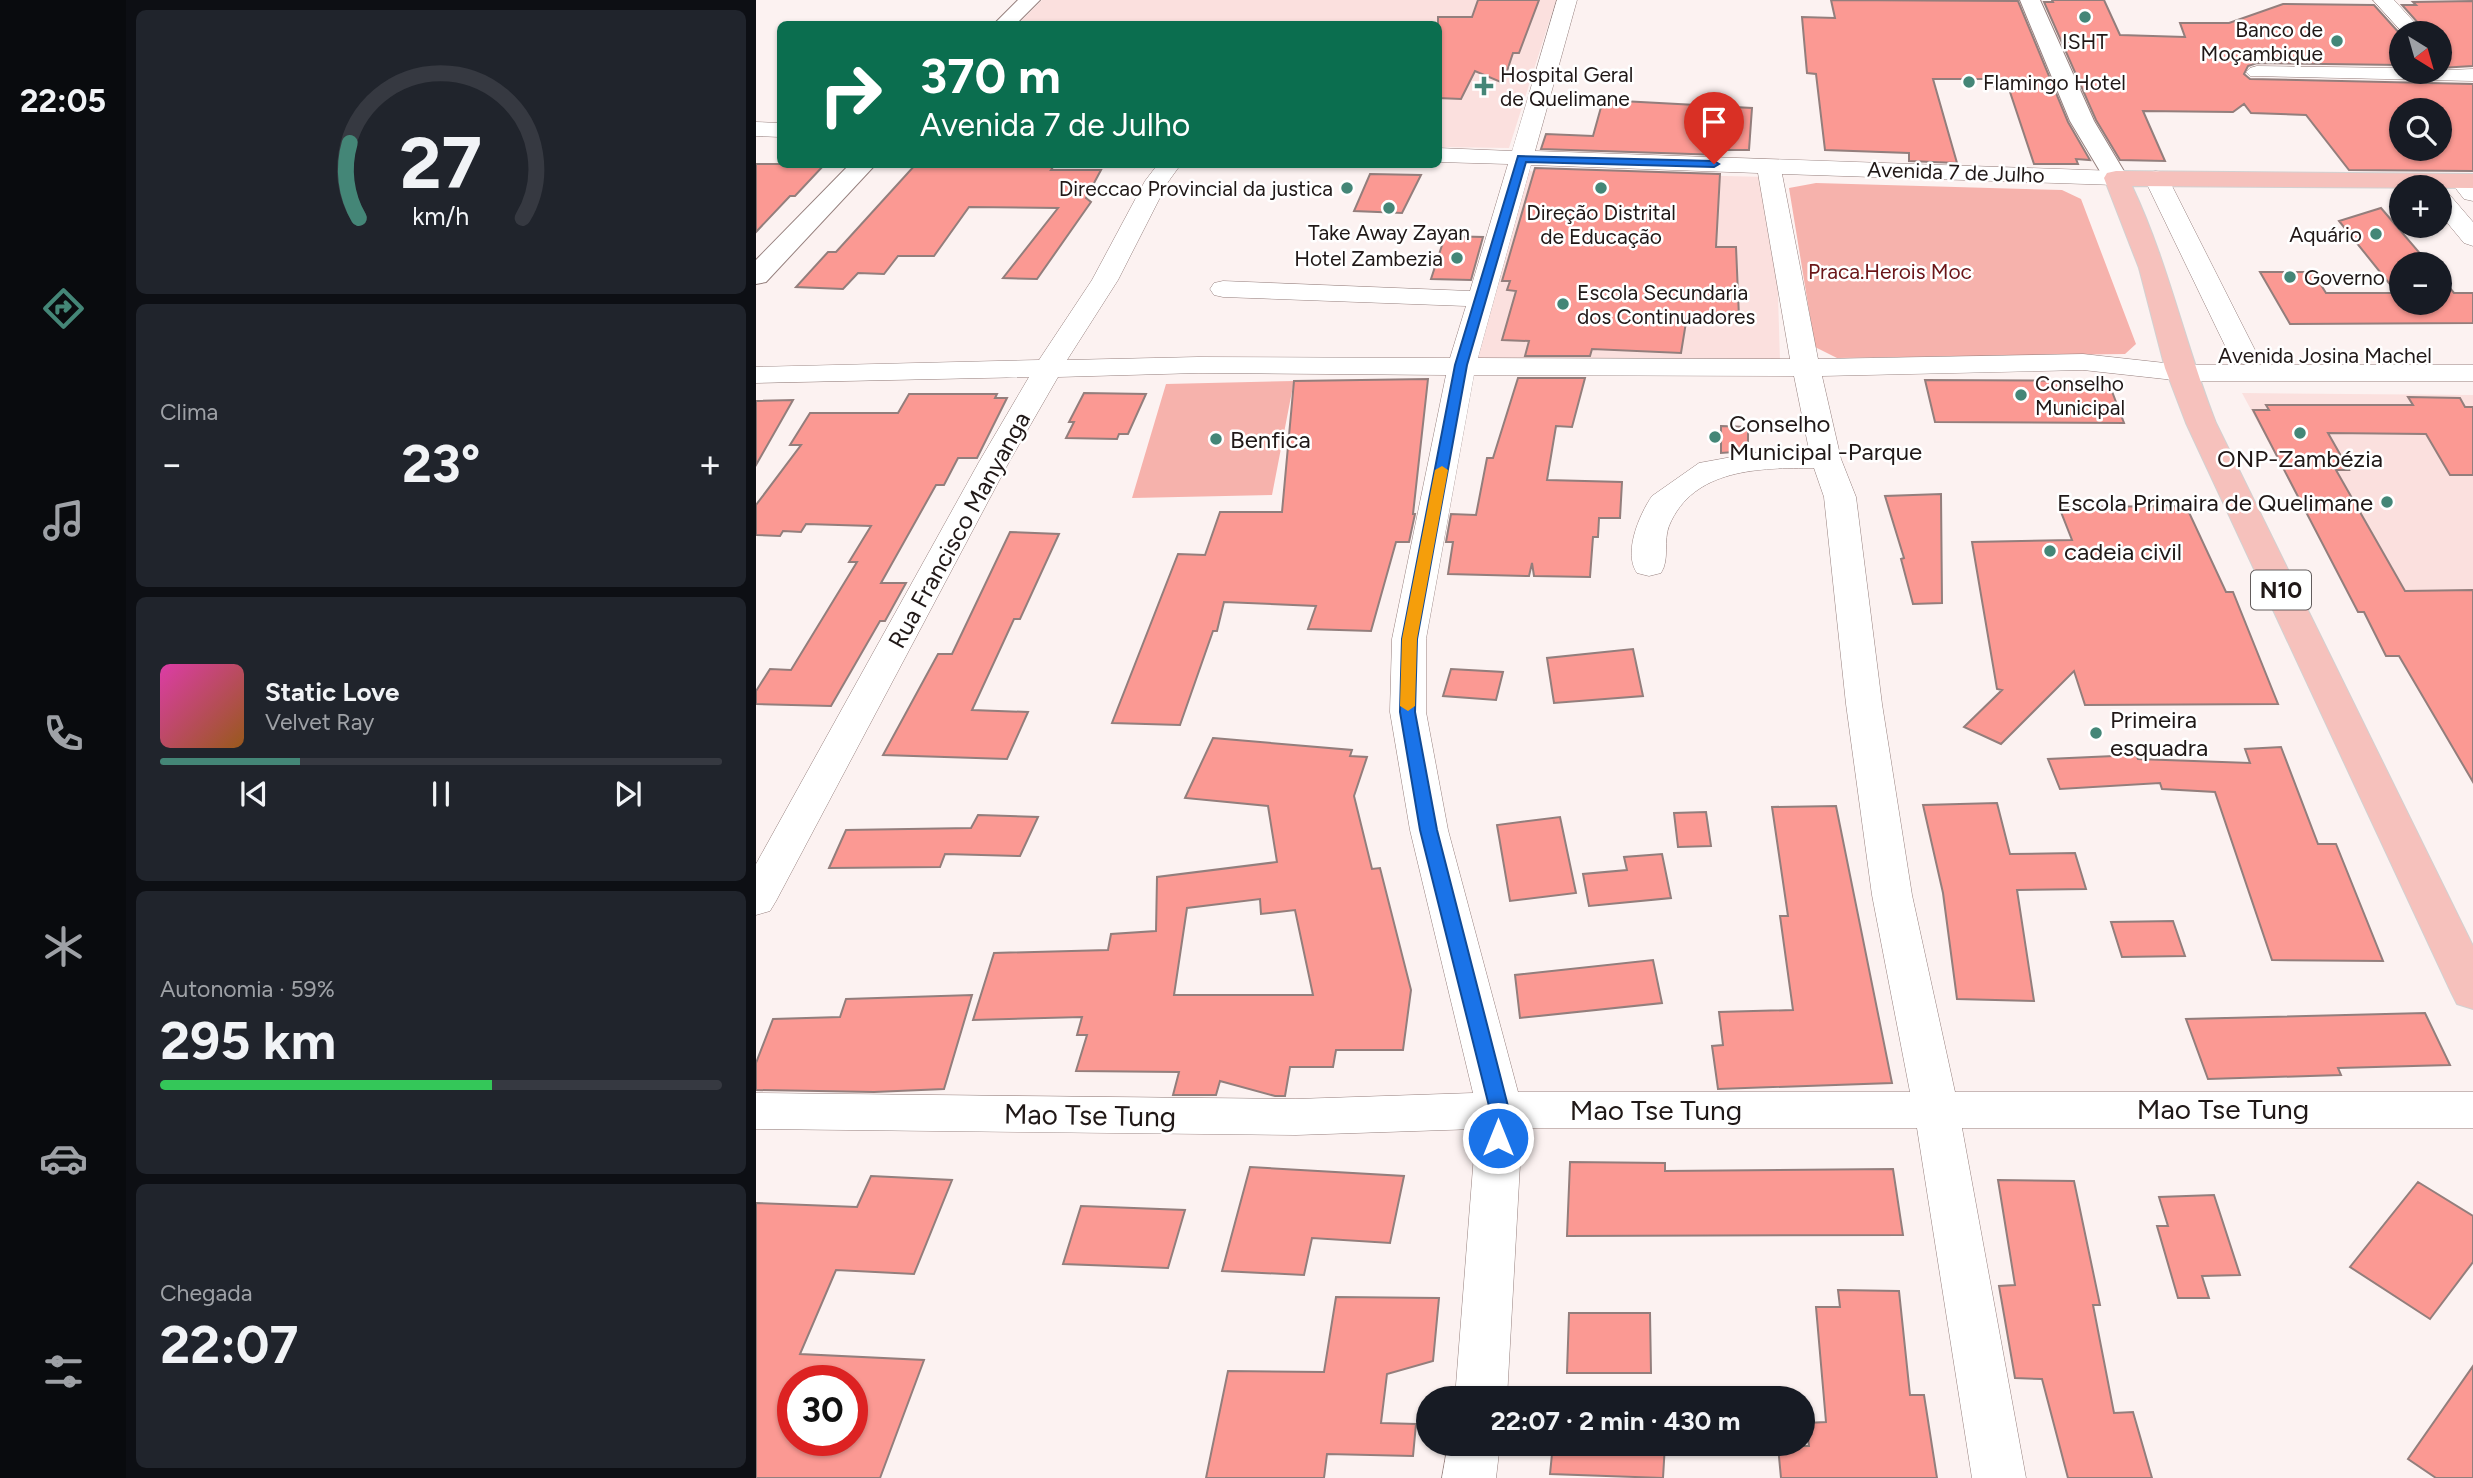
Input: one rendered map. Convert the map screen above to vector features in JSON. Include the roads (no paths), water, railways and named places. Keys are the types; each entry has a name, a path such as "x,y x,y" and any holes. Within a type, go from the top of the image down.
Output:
{"main road":[{"name":"Avenida 7 de Julho","path":"2116,177 2389,187"},
{"name":"N10","path":"2116,177 2167,309 2180,364 2207,435 2473,992"}],"street":[{"path":"1007,21 1030,0"},
{"path":"1481,1386 1500,1110 1429,830 1408,712 1409,639 1461,365 1567,0"},
{"path":"2030,0 2082,121 2116,177"},
{"path":"2383,0 2403,21"},
{"path":"2257,72 2455,70 2473,97"},
{"path":"756,129 777,130"},
{"name":"Avenida 7 de Julho","path":"1442,155 2116,177"},
{"path":"1769,166 1806,368 1826,459 1840,497 1864,704 1892,895 1936,1108 1999,1478"},
{"path":"756,276 860,168"},
{"name":"Rua Francisco Manyanga","path":"756,901 994,462 1071,329 1104,280 1157,181 1167,168"},
{"path":"2156,177 2244,356"},
{"path":"2452,214 2473,238"},
{"path":"1223,289 1480,299"},
{"name":"Avenida Josina Machel","path":"2180,364 2244,356 2473,355"},
{"path":"756,375 1198,365 1806,368 2083,362 2180,364"},
{"name":"Avenida Josina Machel","path":"2180,364 2473,373"},
{"path":"1649,566 1651,531 1663,503 1710,469 1770,459 1826,459"},
{"name":"Mao Tse Tung","path":"756,1111 1296,1116 1500,1110 2473,1110"},
{"path":"1469,1478 1472,1456"}],"place":[{"name":"ISHT","path":"2085,17"},
{"name":"Banco de Moçambique","path":"2337,41"},
{"name":"Flamingo Hotel","path":"1969,82"},
{"name":"Hospital Geral de Quelimane","path":"1484,86"},
{"name":"Direccao Provincial da justica","path":"1347,188"},
{"name":"Direção Distrital de Educação","path":"1601,188"},
{"name":"Take Away Zayan","path":"1389,208"},
{"name":"Aquário","path":"2376,234"},
{"name":"Hotel Zambezia","path":"1457,258"},
{"name":"Governo","path":"2290,277"},
{"name":"Escola Secundaria dos Continuadores","path":"1563,304"},
{"name":"Conselho Municipal","path":"2021,395"},
{"name":"ONP-Zambézia","path":"2300,433"},
{"name":"Conselho Municipal -Parque","path":"1715,437"},
{"name":"Benfica","path":"1216,439"},
{"name":"Escola Primaira de Quelimane","path":"2387,502"},
{"name":"cadeia civil","path":"2050,551"},
{"name":"Primeira esquadra","path":"2096,733"}],"park label":[{"name":"Praca.Herois Moc","path":"1890,271"}]}
